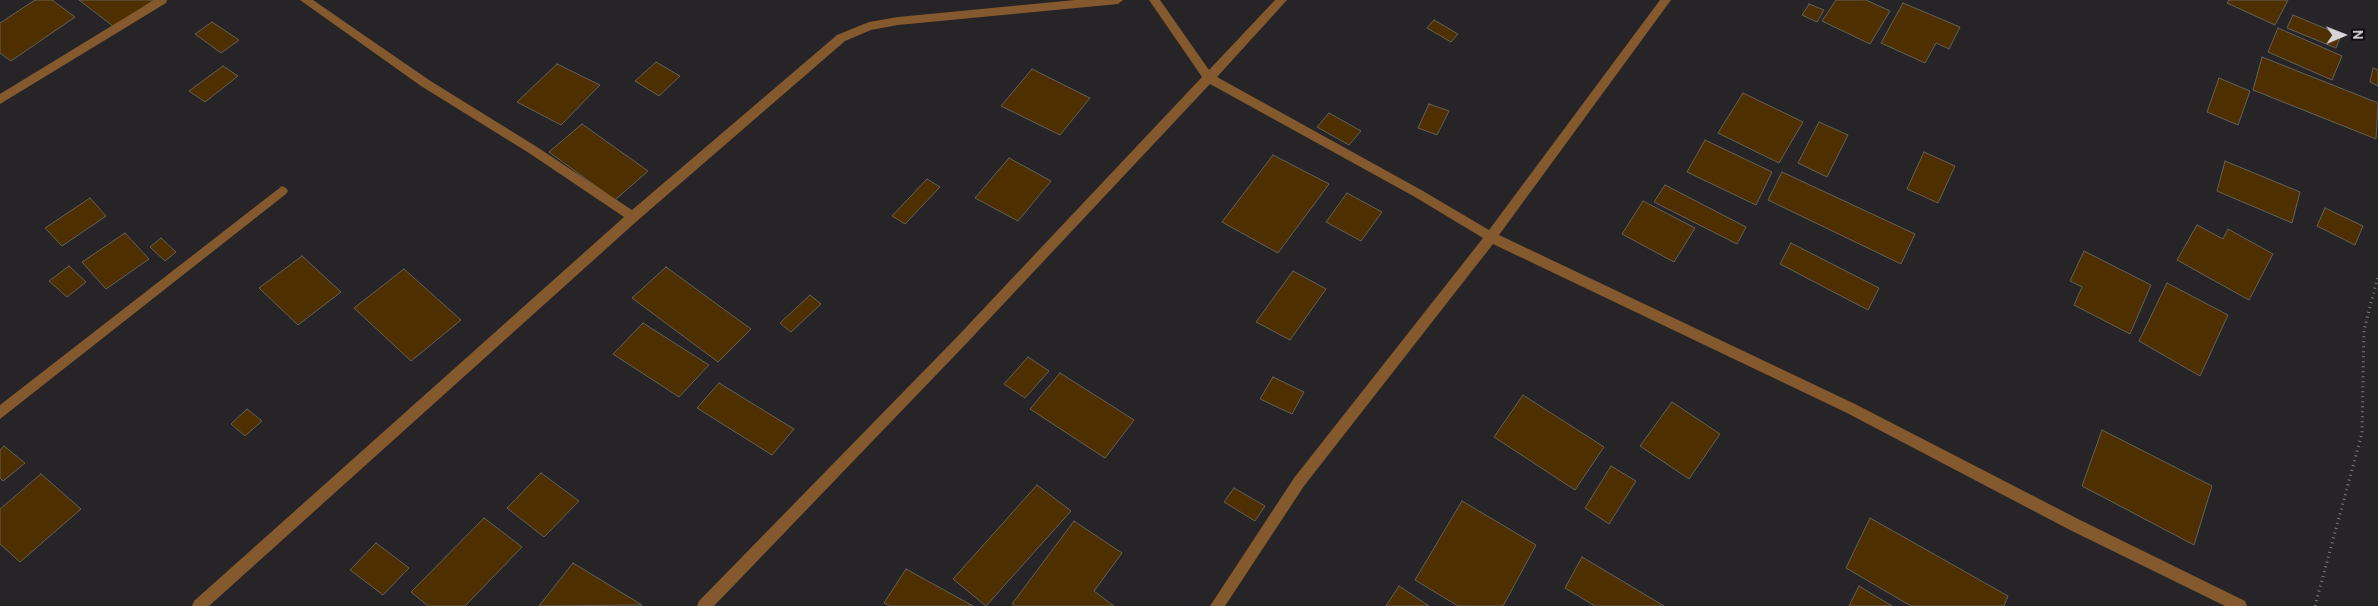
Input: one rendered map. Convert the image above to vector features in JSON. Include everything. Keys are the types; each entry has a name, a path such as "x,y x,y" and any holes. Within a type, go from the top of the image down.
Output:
{"street":[{"path":"0,100 162,0"},
{"path":"305,0 425,83 533,150 633,217"},
{"path":"199,606 633,217 841,38 869,26 898,20 1118,0"},
{"path":"1154,0 1209,78 1403,184 1491,237 1850,408 2075,525 2240,606"},
{"path":"704,606 960,343 1282,0"},
{"path":"1217,606 1299,482 1491,237 1666,0"},
{"path":"0,413 282,191"}],"path":[{"path":"2315,606 2362,433 2364,330 2378,276"}],"building":[{"path":"35,0 52,0 75,17 11,61 0,53 0,23"},
{"path":"79,0 154,0 114,27"},
{"path":"1836,0 1866,0 1890,11 1870,44 1822,21"},
{"path":"2229,0 2288,0 2275,25 2227,3"},
{"path":"1903,3 1960,27 1949,49 1936,43 1925,63 1881,43"},
{"path":"1809,4 1824,10 1817,22 1802,15"},
{"path":"2293,15 2341,35 2336,48 2287,28"},
{"path":"1434,20 1458,34 1451,42 1427,28"},
{"path":"212,22 239,40 221,53 195,34"},
{"path":"2278,28 2342,56 2332,80 2268,52"},
{"path":"2262,57 2378,103 2376,139 2253,90"},
{"path":"656,62 680,76 659,96 635,81"},
{"path":"557,64 600,85 561,125 517,102"},
{"path":"223,66 238,76 205,102 189,91"},
{"path":"2373,68 2378,70 2378,86 2370,82"},
{"path":"1032,69 1090,98 1060,135 1001,106"},
{"path":"2219,78 2250,91 2238,125 2207,112"},
{"path":"1743,93 1803,122 1779,163 1718,133"},
{"path":"1429,104 1449,111 1437,135 1418,128"},
{"path":"1329,113 1361,131 1349,145 1317,127"},
{"path":"1819,122 1848,135 1827,177 1798,163"},
{"path":"582,124 648,171 615,200 549,152"},
{"path":"1705,140 1772,172 1756,205 1687,172"},
{"path":"1924,152 1955,166 1938,203 1907,189"},
{"path":"1273,155 1329,184 1278,253 1222,222"},
{"path":"1009,158 1051,181 1018,221 975,198"},
{"path":"2225,161 2300,192 2292,223 2217,191"},
{"path":"1782,172 1915,234 1901,264 1768,200"},
{"path":"927,179 940,187 905,224 892,216"},
{"path":"1665,185 1746,227 1737,244 1654,202"},
{"path":"1347,193 1382,212 1361,241 1326,222"},
{"path":"90,198 106,216 62,246 45,228"},
{"path":"1643,201 1695,228 1674,262 1622,234"},
{"path":"2325,208 2363,226 2355,245 2317,226"},
{"path":"2197,225 2223,239 2228,229 2273,254 2249,300 2177,260"},
{"path":"125,233 149,259 106,289 82,262"},
{"path":"161,238 176,252 165,261 150,247"},
{"path":"1791,243 1879,288 1868,310 1780,264"},
{"path":"2084,251 2151,285 2130,334 2074,305 2082,287 2070,281"},
{"path":"302,256 341,292 298,325 259,288"},
{"path":"69,266 86,282 67,297 49,281"},
{"path":"666,267 751,329 718,362 632,298"},
{"path":"404,269 461,320 411,361 354,308"},
{"path":"1293,271 1326,289 1290,340 1256,322"},
{"path":"2167,283 2228,315 2200,376 2139,341"},
{"path":"810,295 821,304 791,332 780,323"},
{"path":"643,323 709,365 679,397 613,354"},
{"path":"1028,357 1049,371 1025,398 1004,384"},
{"path":"1060,373 1134,420 1105,458 1030,409"},
{"path":"1273,377 1304,392 1292,414 1260,399"},
{"path":"719,383 794,429 772,455 697,408"},
{"path":"1523,395 1604,447 1575,490 1494,437"},
{"path":"1672,402 1720,434 1689,479 1640,446"},
{"path":"247,409 262,421 245,436 231,424"},
{"path":"2102,430 2212,486 2194,545 2082,486"},
{"path":"4,446 25,463 3,481 0,478 0,450"},
{"path":"1611,466 1636,481 1609,524 1585,508"},
{"path":"541,473 579,501 544,537 507,508"},
{"path":"41,474 81,509 20,562 0,544 0,509"},
{"path":"1037,485 1071,511 986,606 953,579"},
{"path":"1234,488 1265,506 1255,521 1224,502"},
{"path":"1462,501 1536,545 1503,606 1458,606 1415,580"},
{"path":"484,518 522,547 465,606 428,606 411,592"},
{"path":"1870,518 2008,596 2004,606 1911,606 1846,568"},
{"path":"1074,521 1122,553 1094,591 1114,606 1015,606 1012,604"},
{"path":"376,543 409,568 383,595 350,570"},
{"path":"1582,557 1664,606 1595,606 1565,588"},
{"path":"573,563 642,605 539,606"},
{"path":"906,569 973,606 890,606 884,603"},
{"path":"1399,586 1429,606 1386,606"},
{"path":"1859,586 1892,606 1849,606"}]}
